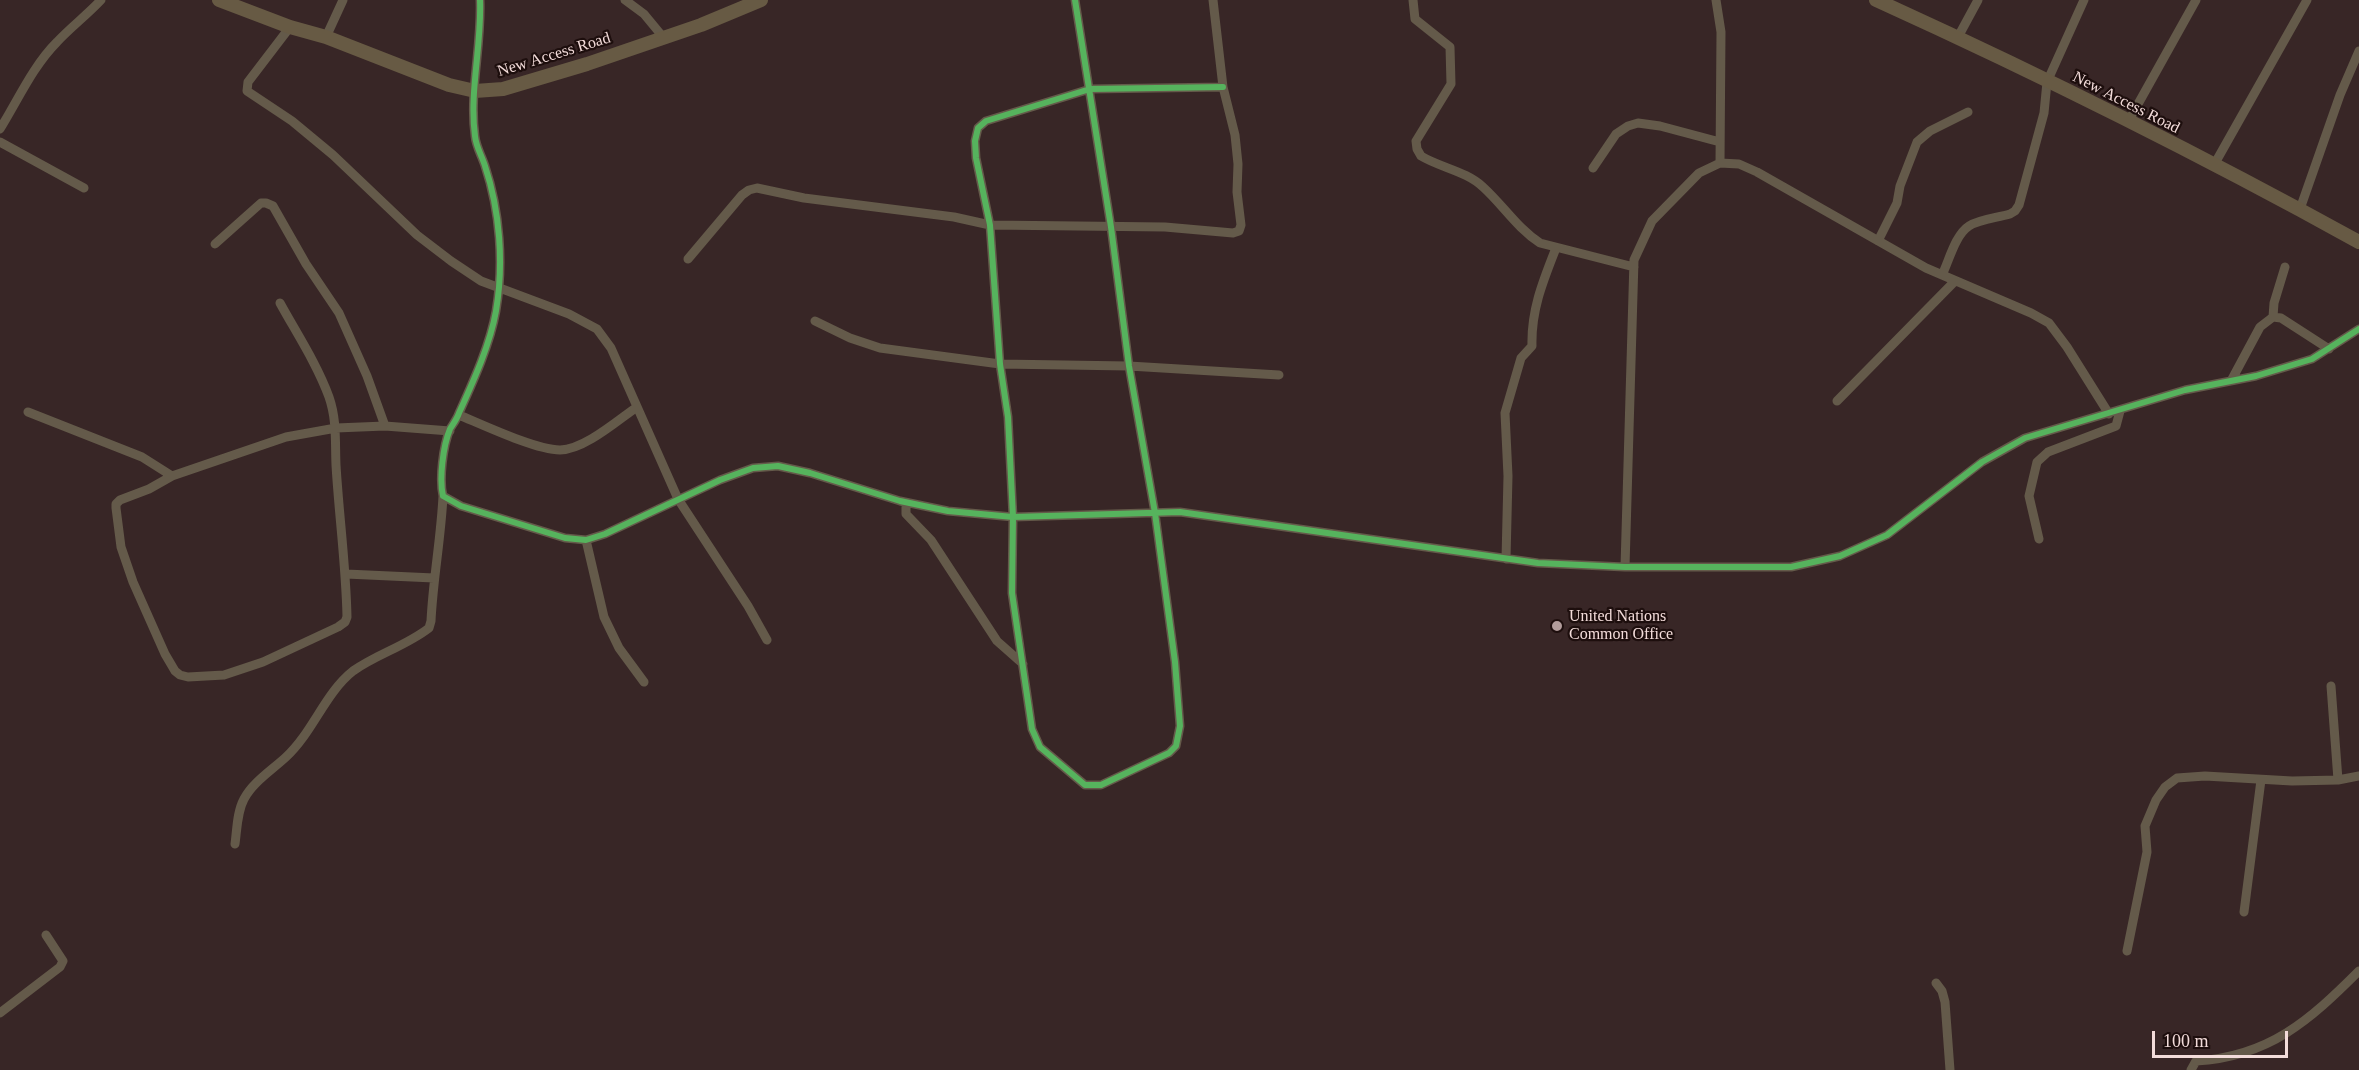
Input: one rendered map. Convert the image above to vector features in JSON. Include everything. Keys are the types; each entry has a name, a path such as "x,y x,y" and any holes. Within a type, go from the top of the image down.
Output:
{"main road":[{"name":"New Access Road","path":"219,0 291,27 326,37 449,85 475,91 503,89 588,64 701,25 746,3 761,0"},
{"name":"New Access Road","path":"1876,0 1902,6 1958,37 2300,209 2359,242"}],"street":[{"path":"0,129 56,42 85,18 101,0"},
{"path":"326,37 343,0"},
{"path":"235,844 240,807 245,797 253,786 288,756 317,719 338,684 364,663 429,628 434,578 442,534 441,476 450,431 459,415 485,347 495,313 499,288 498,226 485,166 475,136 480,0"},
{"path":"625,0 644,14 663,37"},
{"path":"1075,0 1090,88 1111,227 1129,366 1155,513 1175,662 1180,726 1176,746 1169,753 1101,785 1085,785 1040,747 1032,729 1012,593 1013,517 1008,417 1000,364 990,225 976,158 975,141 978,128 986,121 1090,88 1223,87"},
{"path":"688,258 742,195 757,188 804,198 954,217 990,225 1165,227 1233,233 1239,231 1241,225 1235,135 1223,87 1213,0"},
{"path":"1413,0 1415,19 1450,47 1451,84 1416,141 1421,156 1473,179 1530,236 1540,243 1634,267"},
{"path":"1716,0 1721,32 1720,163"},
{"path":"1958,37 1978,0"},
{"path":"1942,275 1966,228 2015,212 2019,205 2044,113 2047,82 2084,0"},
{"path":"2128,122 2196,0"},
{"path":"2214,165 2307,0"},
{"path":"291,27 248,82 248,91 292,121 333,155 417,235 451,261 482,281 569,314 597,329 611,348 678,499 748,606 767,640"},
{"path":"2300,209 2340,95 2359,51"},
{"path":"1878,241 1897,203 1900,186 1917,142 1930,131 1968,112"},
{"path":"1593,168 1616,134 1638,123 1660,126 1720,142"},
{"path":"0,142 84,188"},
{"path":"1625,567 1634,267 1642,240 1652,221 1700,173 1720,163 1739,164 1757,172 1942,275 2049,323 2067,347 2109,414"},
{"path":"215,244 261,203 273,206 306,264 339,313 367,376 385,426"},
{"path":"1506,559 1508,476 1505,413 1521,358 1532,346 1531,324 1538,293 1556,248"},
{"path":"2273,317 2274,303 2284,267"},
{"path":"1837,401 1955,281"},
{"path":"280,303 319,373 330,398 336,428 336,464 346,574 347,617 345,622 338,627 263,662 224,675 188,677 180,675 165,654 133,582 121,547 116,508 120,500 149,489 172,476 286,437 336,428 385,426 450,431"},
{"path":"2231,381 2260,327 2273,317 2281,318 2329,349"},
{"path":"814,321 850,338 880,348 1000,364 1129,366 1279,375"},
{"path":"443,496 461,506 565,538 586,540 627,525 678,499 753,468 778,466 810,473 906,502 948,511 1013,517 1180,512 1506,559 1559,564 1625,567 1791,567 1840,556 1887,535 1982,462 2025,438 2185,390 2256,376 2312,358 2359,329"},
{"path":"459,415 524,440 562,450 590,440 637,407"},
{"path":"2039,540 2029,496 2037,462 2048,452 2116,426 2120,411"},
{"path":"28,412 142,457 172,476"},
{"path":"906,502 906,514 931,540 997,641 1023,664"},
{"path":"586,540 604,617 619,648 644,682"},
{"path":"346,574 434,578"},
{"path":"2331,687 2338,780"},
{"path":"2127,951 2147,852 2145,826 2156,800 2176,778 2205,776 2261,780 2338,780 2359,776"},
{"path":"2244,912 2261,780"},
{"path":"0,1013 60,967 63,961 46,935"},
{"path":"2191,1070 2196,1061 2255,1050 2292,1030 2320,1009 2359,971"},
{"path":"1936,982 1946,1002 1950,1070"}],"cycle path":[{"path":"480,0 474,119 476,140 494,201 499,238 500,275 496,311 485,350 445,444 441,481 443,496 461,506 565,538 586,540 605,534 720,480 753,468 778,466 810,473 900,501 948,511 1013,517 1180,512 1538,563 1625,567 1791,567 1840,556 1887,535 1982,462 2025,438 2185,390 2256,376 2312,359 2359,329"},
{"path":"1075,0 1111,227 1129,366 1155,513 1175,662 1180,726 1176,746 1169,753 1101,785 1085,785 1040,747 1032,729 1012,593 1013,517 1008,417 1000,364 990,225 976,158 975,141 978,128 986,121 1090,89 1223,87"}],"place":[{"name":"United Nations Common Office","path":"1557,626"}]}
